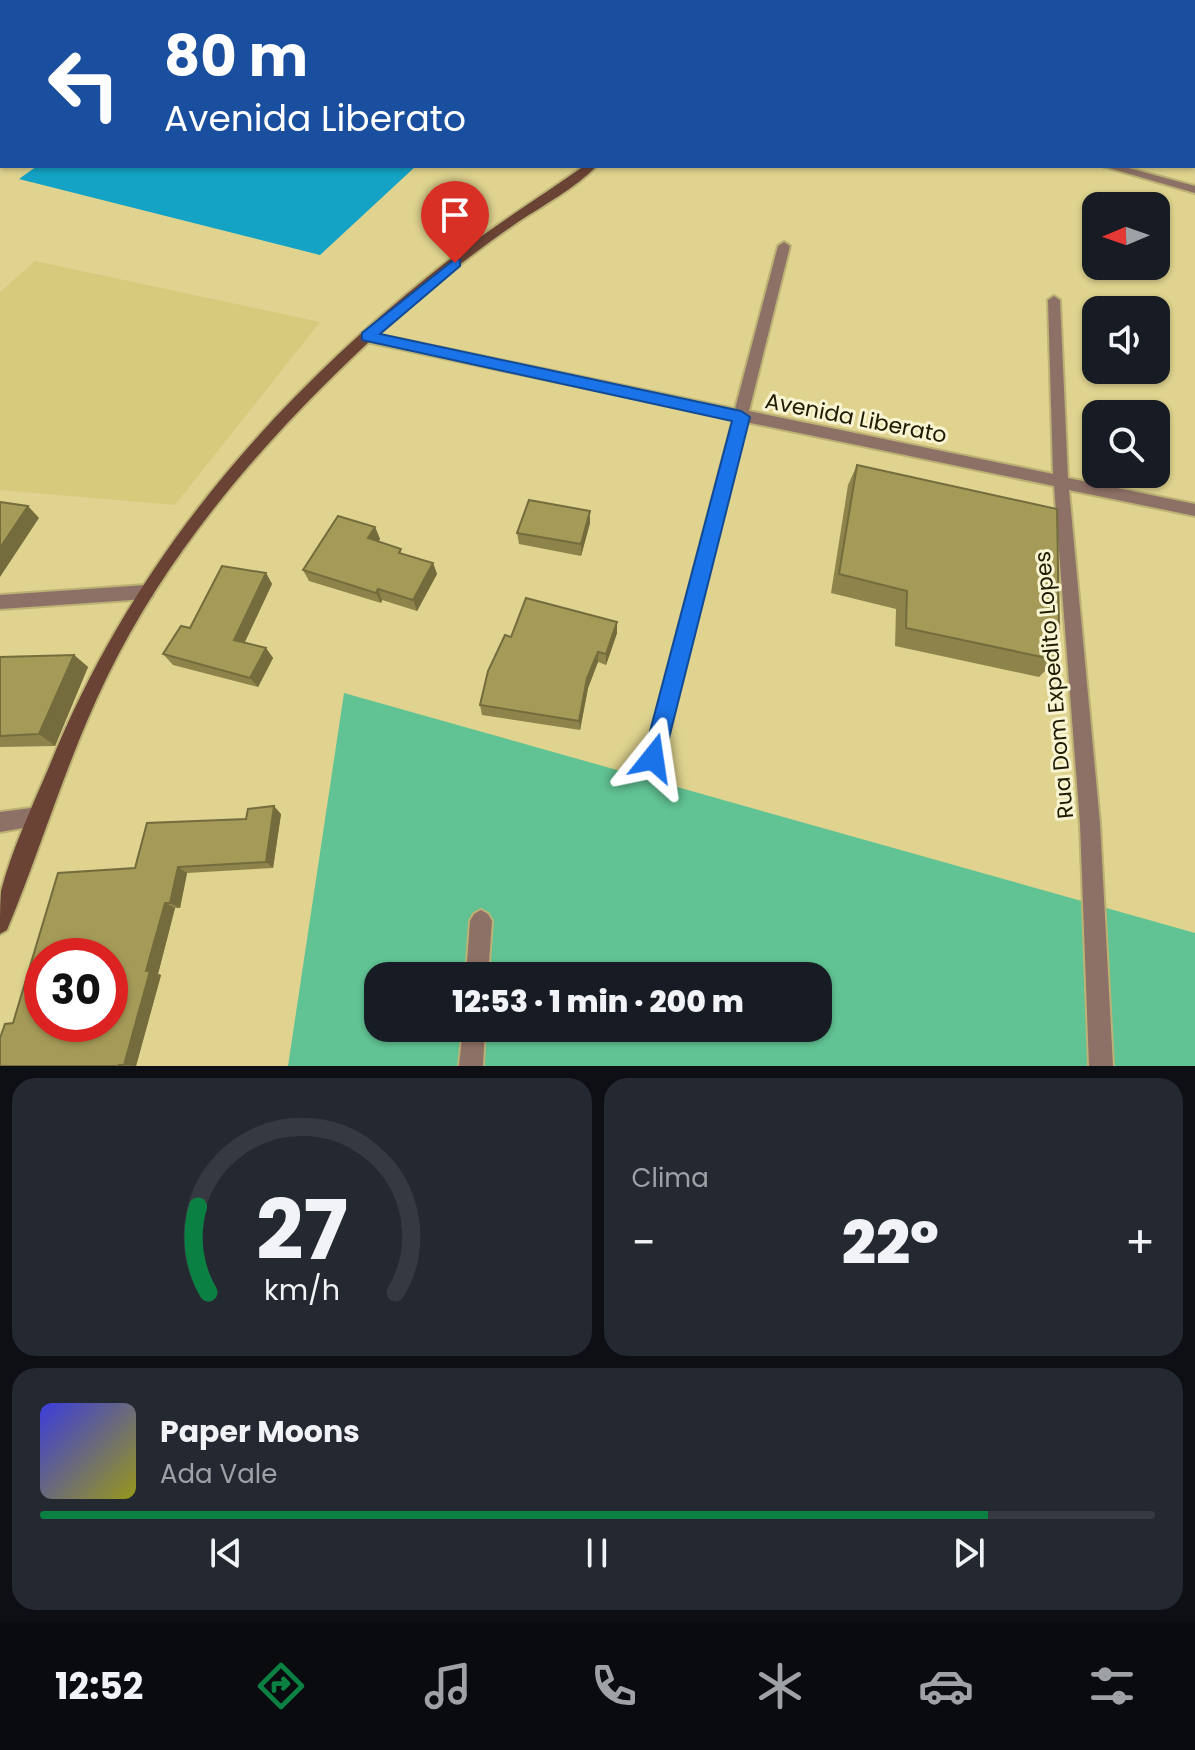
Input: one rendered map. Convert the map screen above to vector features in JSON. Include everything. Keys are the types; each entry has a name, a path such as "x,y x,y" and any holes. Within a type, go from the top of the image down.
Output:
{"street":[{"path":"0,923 39,817 93,690 146,592 214,495 295,406 367,337 435,278 588,168"},
{"path":"1115,168 1195,190"},
{"path":"653,758 784,246"},
{"name":"Rua Dom Expedito Lopes","path":"1054,300 1061,482 1090,823 1101,1066"},
{"name":"Avenida Liberato","path":"367,337 1195,510"},
{"path":"0,602 146,592"},
{"path":"0,822 39,817"},
{"path":"478,962 481,921"},
{"path":"471,1066 473,1042"}],"shaded area":[{"path":"35,261 320,322 175,505 0,490 0,292"}],"green space":[{"path":"344,693 1195,933 1195,1066 288,1066"}],"water":[{"path":"34,168 414,168 320,255 19,179"}],"building":[{"path":"857,465 1057,509 1059,628 1053,627 1056,660 906,628 907,591 839,574"},
{"path":"529,500 590,511 581,544 517,533"},
{"path":"0,502 28,506 0,548"},
{"path":"338,516 375,527 368,538 401,549 399,553 433,563 413,600 378,589 376,593 303,570"},
{"path":"222,566 266,573 234,640 266,648 250,678 163,654 181,626 190,628"},
{"path":"526,598 617,622 606,654 598,652 587,678 579,721 480,705 488,671 505,635 511,637"},
{"path":"74,655 39,734 0,736 0,657"},
{"path":"274,806 266,862 178,867 170,903 165,903 146,971 150,971 124,1065 0,1066 0,1038 5,1024 13,1023 24,986 24,1042 128,1042 128,938 38,938 58,873 135,868 147,823 246,819 248,809"}],"route":[{"path":"455,263 367,337 741,417 653,758"}]}
